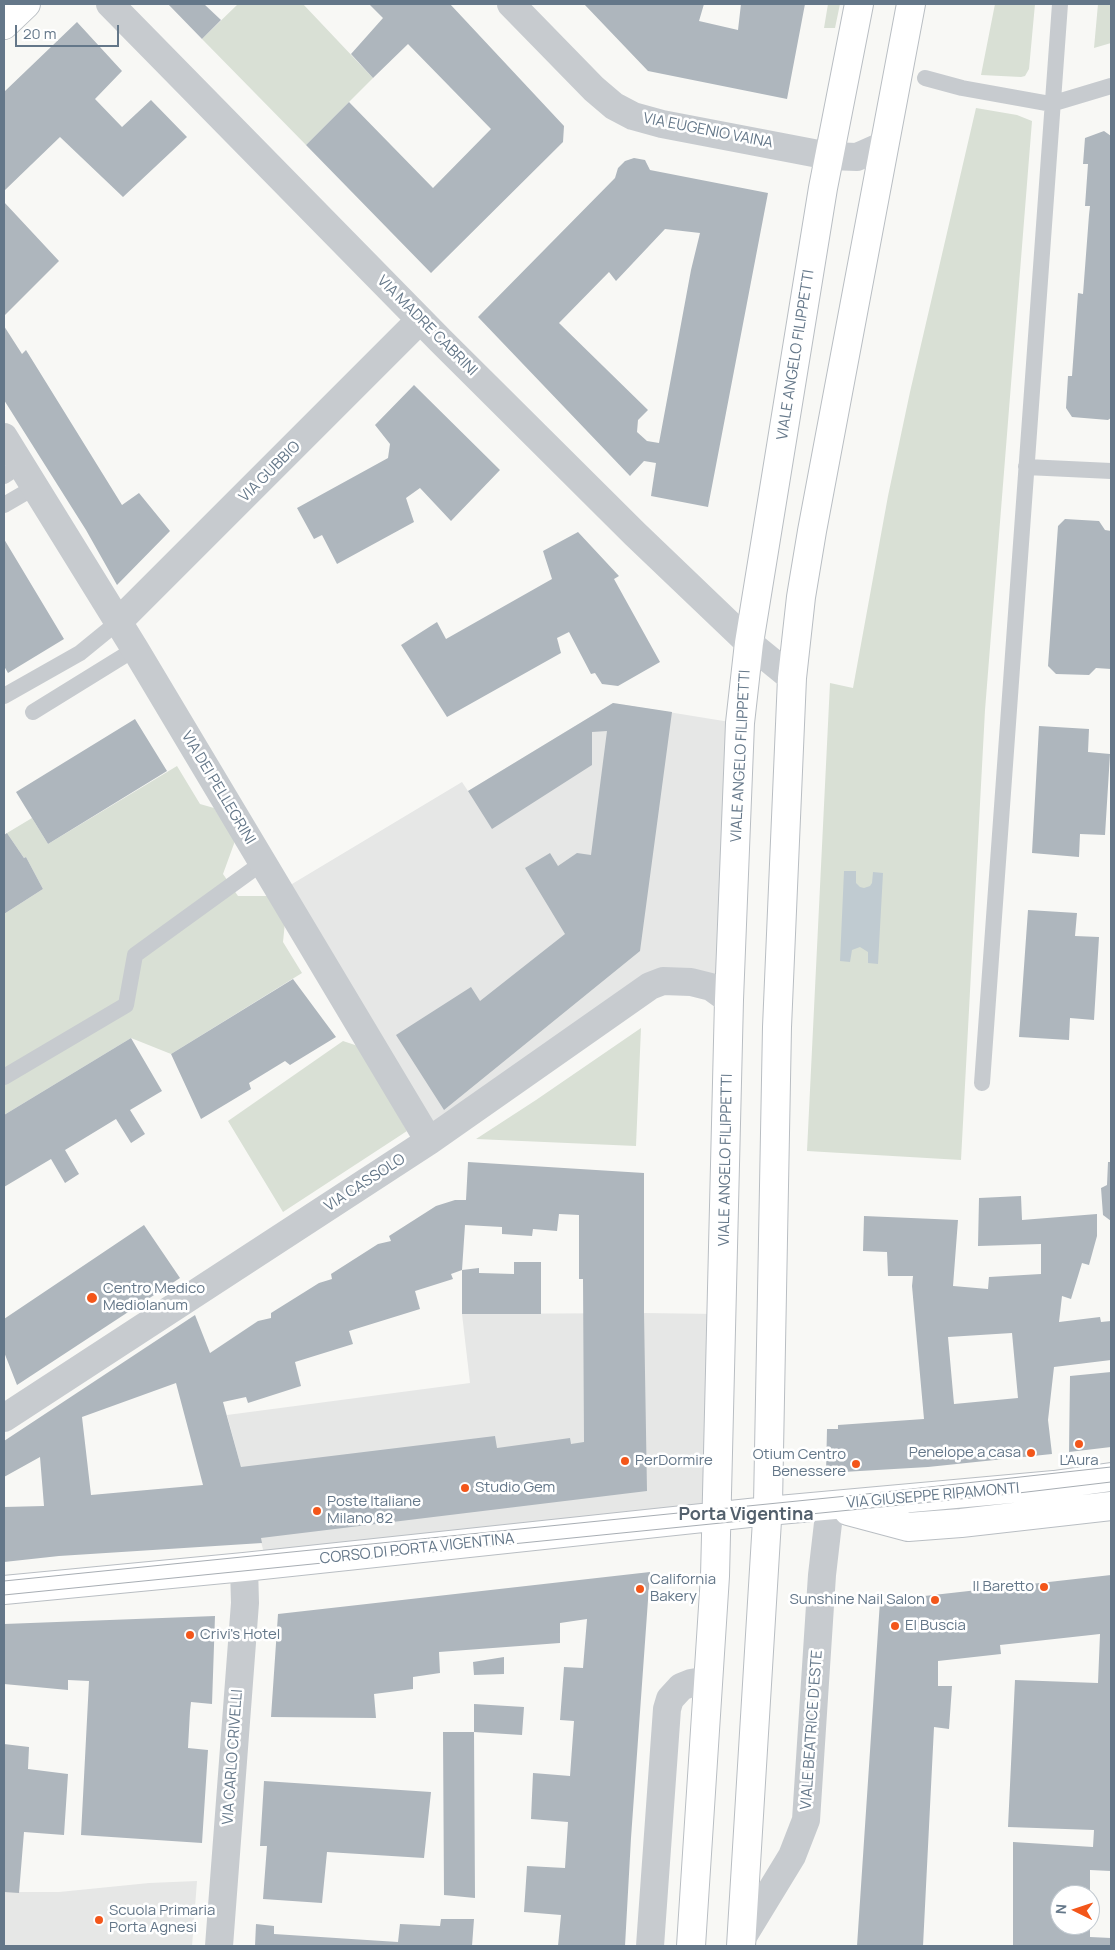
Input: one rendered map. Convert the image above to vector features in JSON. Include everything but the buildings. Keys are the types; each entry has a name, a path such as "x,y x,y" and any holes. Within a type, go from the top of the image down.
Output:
{"main road":[{"path":"4,26 26,4"},
{"name":"VIALE ANGELO FILIPPETTI","path":"717,1517 729,1000 740,723 749,643 829,156 859,4"},
{"path":"768,1512 778,1027 792,678 800,604 812,531 911,4"},
{"name":"VIA GIUSEPPE RIPAMONTI","path":"830,1506 1054,1485 1111,1477"},
{"name":"CORSO DI PORTA VIGENTINA","path":"4,1590 830,1506"},
{"name":"VIA GIUSEPPE RIPAMONTI","path":"830,1506 908,1526 961,1523 1111,1506"},
{"name":"VIALE BEATRICE D'ESTE","path":"742,1942 768,1512"},
{"path":"692,1946 717,1517"}],"street":[{"name":"VIA MADRE CABRINI","path":"110,4 420,320 635,534 749,643 792,678"},
{"name":"VIA EUGENIO VAINA","path":"511,4 594,89 614,106 633,116 662,124 829,156 857,156 884,146"},
{"name":"VIA GUBBIO","path":"118,622 420,320"},
{"name":"VIA DEI PELLEGRINI","path":"4,437 20,476 118,622 429,1141"},
{"name":"VIA CASSOLO","path":"4,1418 429,1141 650,986 663,981 691,982 711,987 729,1000"},
{"name":"VIALE BEATRICE D'ESTE","path":"742,1942 792,1856 806,1820 821,1584 830,1506"},
{"name":"VIA CARLO CRIVELLI","path":"219,1946 245,1603 244,1567"},
{"path":"650,1946 666,1709 670,1699 681,1687 708,1680"}],"lane":[{"path":"982,1082 1051,104 1060,4"},
{"path":"925,78 962,88 1051,104 1111,86"},
{"path":"1026,467 1111,471"},
{"path":"4,505 20,476"},
{"path":"4,696 80,653 118,622"},
{"path":"33,712 135,650"},
{"path":"4,1077 126,1005 135,954 262,863"}],"shaded area":[{"path":"238,4 303,4 373,78 306,145 202,39"},
{"path":"828,4 840,4 835,28 824,28"},
{"path":"995,4 1035,4 1029,69 1025,76 981,75"},
{"path":"1098,4 1111,4 1111,43 1094,48"},
{"path":"976,108 1017,115 1032,121 985,710 961,1160 807,1151 830,683 853,688 888,496 910,392"},
{"path":"613,703 736,723 726,994 665,978 431,1136 282,890 462,782 468,791"},
{"path":"177,766 200,804 214,808 235,841 223,874 238,896 269,896 285,922 283,942 302,973 171,1054 131,1038 4,1115 4,914 43,889 26,857 24,858 7,833 32,818 48,844"},
{"path":"844,871 856,871 856,883 864,888 872,883 873,872 883,873 878,964 868,963 868,952 860,947 852,950 850,962 840,961"},
{"path":"641,1028 636,1146 476,1139 536,1100"},
{"path":"343,1041 358,1046 407,1131 283,1212 228,1121"},
{"path":"462,1314 718,1314 712,1522 268,1568 227,1415 470,1383"},
{"name":"Scuola Primaria Porta Agnesi","path":"197,1881 192,1946 4,1946 4,1892 59,1892 149,1883"}],"tram line":[{"path":"4,1581 857,1495 1111,1467"},
{"path":"4,1595 1010,1494 1111,1482"}],"place":[{"name":"Centro Medico Mediolanum","path":"92,1298"},
{"name":"L'Aura","path":"1079,1444"},
{"name":"Penelope a casa","path":"1031,1453"},
{"name":"PerDormire","path":"625,1461"},
{"name":"Otium Centro Benessere","path":"856,1464"},
{"name":"Studio Gem","path":"465,1488"},
{"name":"Poste Italiane Milano 82","path":"317,1511"},
{"name":"Il Baretto","path":"1044,1587"},
{"name":"California Bakery","path":"640,1589"},
{"name":"Sunshine Nail Salon","path":"935,1600"},
{"name":"El Buscia","path":"895,1626"},
{"name":"Crivi's Hotel","path":"190,1635"},
{"name":"Scuola Primaria Porta Agnesi","path":"99,1920"}],"district":[{"name":"Porta Vigentina","path":"746,1515"}]}
